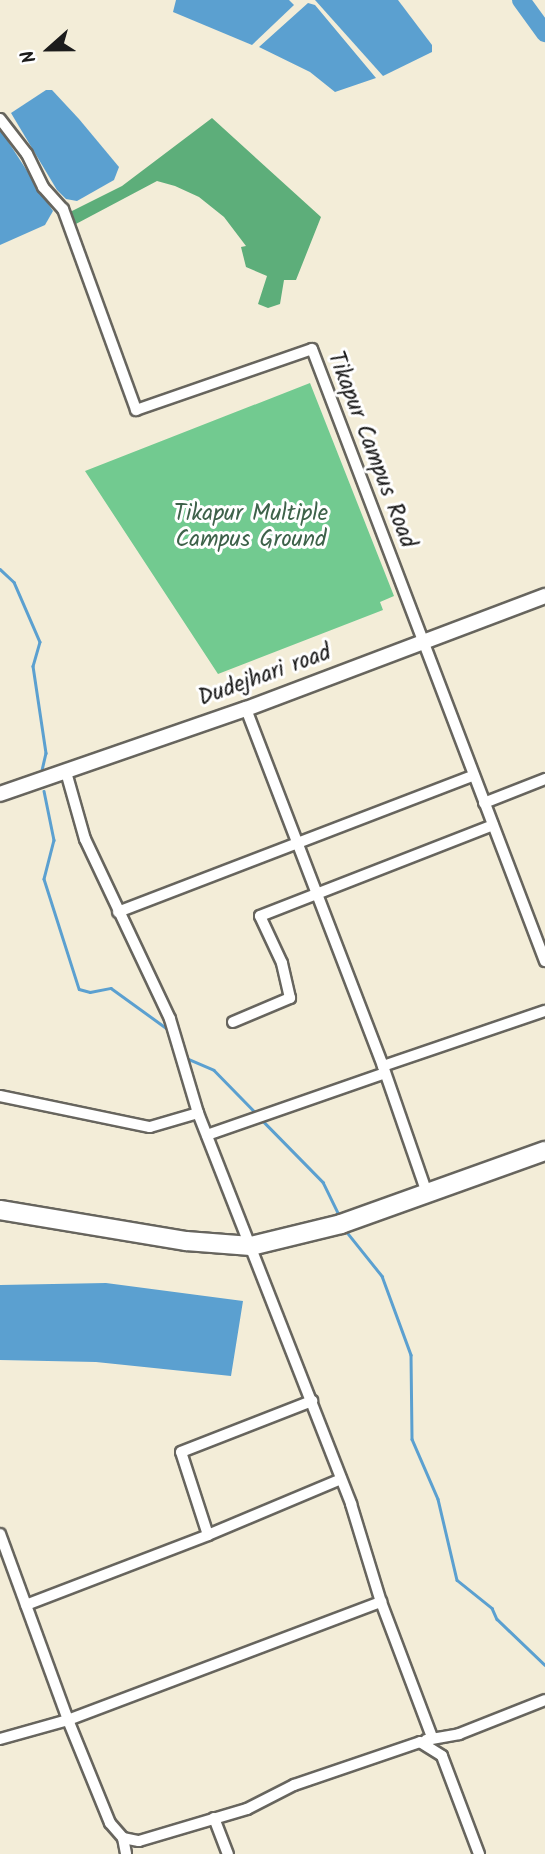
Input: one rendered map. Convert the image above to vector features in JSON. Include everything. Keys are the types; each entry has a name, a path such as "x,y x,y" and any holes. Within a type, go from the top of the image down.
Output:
{"main road":[{"path":"0,1210 186,1241 251,1246 335,1226 545,1151"}],"street":[{"name":"Tikapur Campus Road","path":"0,119 27,154 43,187 63,209 136,410 312,349 545,961"},
{"name":"Dudejhari road","path":"0,794 246,709 545,596"},
{"path":"246,709 384,1069 427,1193"},
{"path":"66,772 85,839 170,1019 198,1113 312,1401 341,1479 381,1602 429,1721 432,1737"},
{"path":"118,912 297,846 474,775"},
{"path":"484,803 545,779"},
{"path":"233,1022 290,998 282,963 260,916 493,825"},
{"path":"207,1135 545,1011"},
{"path":"0,1096 150,1127 198,1113"},
{"path":"208,1535 181,1452 312,1401"},
{"path":"26,1605 208,1535 341,1479"},
{"path":"0,1534 68,1720 110,1823 123,1838 126,1854"},
{"path":"0,1739 68,1720 381,1602"},
{"path":"123,1838 139,1841 214,1818 432,1737 459,1734 545,1700"},
{"path":"420,1742 442,1756 479,1854"},
{"path":"214,1818 228,1854"}],"green space":[{"path":"212,118 321,217 296,280 284,280 280,304 268,308 258,304 267,276 246,267 241,247 246,246 224,217 199,197 157,181 74,225 68,213 122,186"},
{"name":"Tikapur Multiple Campus Ground","path":"310,383 394,596 380,602 383,610 218,674 85,471"}],"water":[{"path":"176,0 289,0 294,5 252,45 173,12"},
{"path":"315,0 398,0 432,45 432,52 383,76"},
{"path":"308,3 315,5 376,78 335,92 310,72 259,47"},
{"path":"46,90 52,90 119,167 114,180 77,201 66,199 57,190 11,113"},
{"path":"0,129 53,211 45,225 0,245"},
{"path":"106,1283 243,1301 231,1376 96,1362 0,1360 0,1285"}],"waterway":[{"path":"521,0 545,33"},
{"path":"0,569 14,582 40,642 33,666 46,753 41,774"},
{"path":"44,791 54,840 44,879 79,989 90,992 111,988 169,1030"},
{"path":"186,1058 214,1070 256,1113"},
{"path":"263,1121 323,1182 340,1217"},
{"path":"346,1231 382,1276 411,1355 412,1439 438,1499 457,1580 492,1608 497,1619 545,1665"}]}
